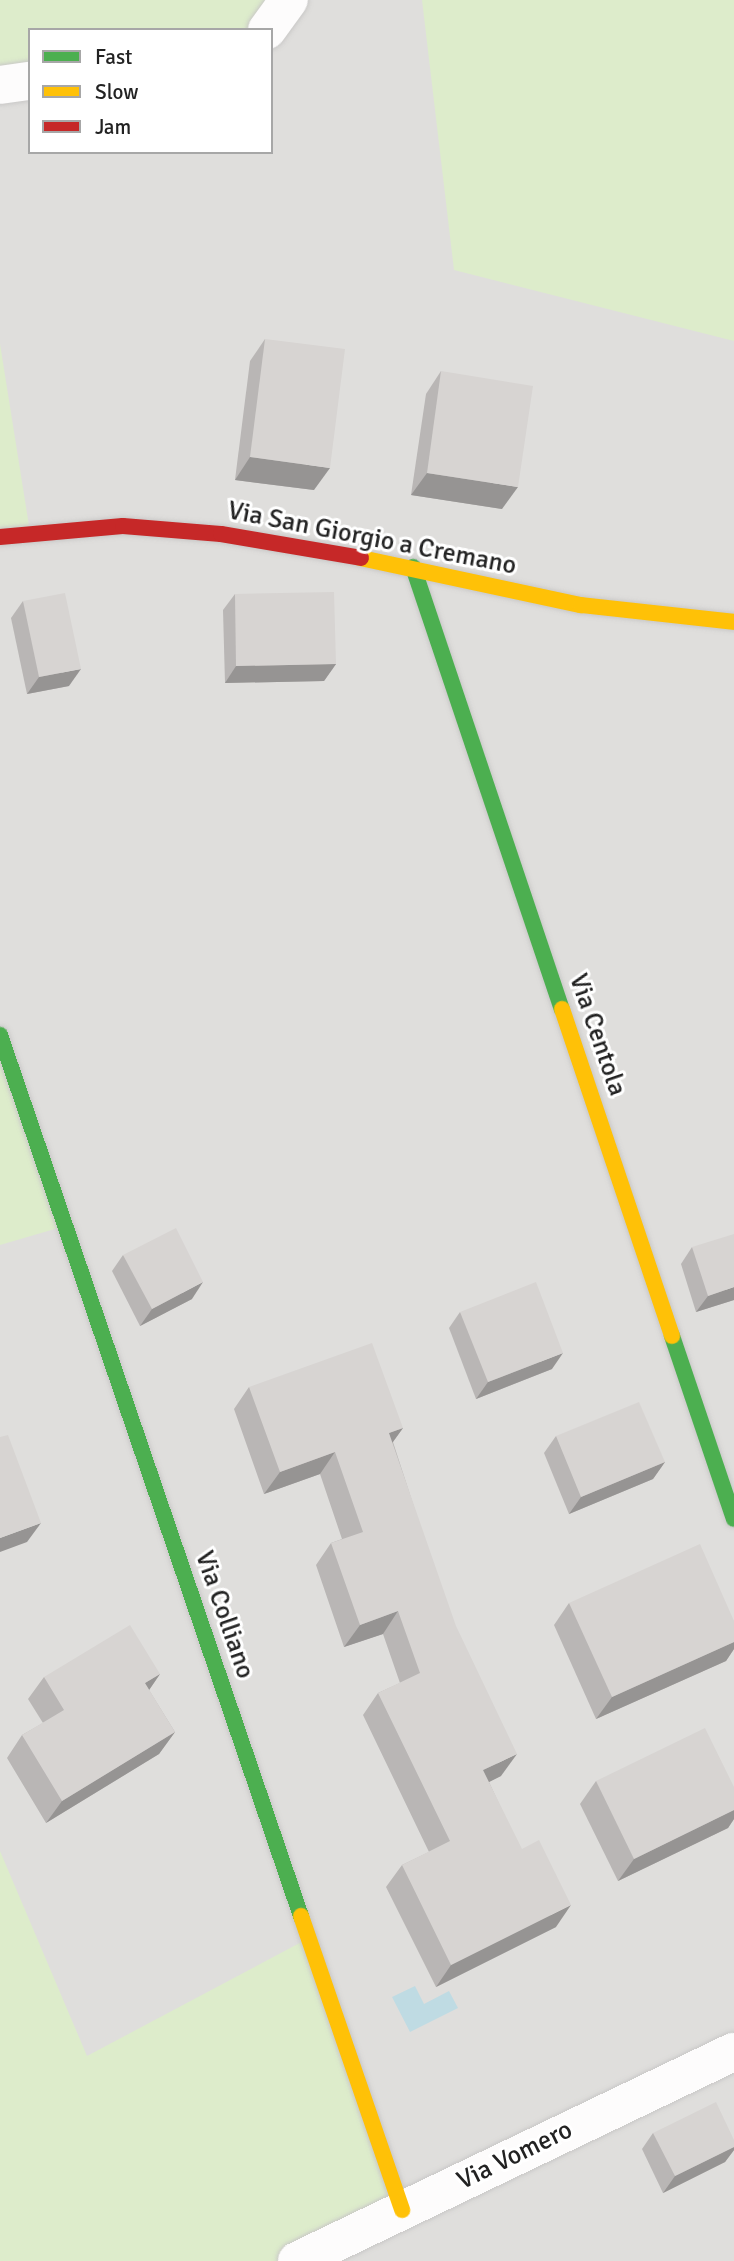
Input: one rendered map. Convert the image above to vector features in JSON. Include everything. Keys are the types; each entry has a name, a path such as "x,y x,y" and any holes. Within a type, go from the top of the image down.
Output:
{"street":[{"path":"268,28 289,0"},
{"path":"0,85 28,81"},
{"name":"Via San Giorgio a Cremano","path":"0,537 58,528 159,528 413,567 581,605 734,622"},
{"name":"Via Centola","path":"413,567 734,1519"},
{"name":"Via Colliano","path":"0,1035 402,2210"},
{"name":"Via Vomero","path":"297,2261 734,2052"}],"shaded area":[{"path":"0,0 734,0 734,2261 0,2261"}],"green space":[{"path":"0,0 287,0 257,28 28,28 28,81 0,85"},
{"path":"422,0 734,0 734,341 454,270"},
{"path":"0,344 30,532 0,537"},
{"path":"0,1035 65,1226 0,1245"},
{"path":"0,1851 87,2056 309,1938 402,2210 297,2261 0,2261"}],"water":[{"path":"415,1986 424,2004 449,1991 458,2008 410,2032 392,1997"}],"building":[{"path":"265,339 345,349 330,468 250,457"},
{"path":"441,371 533,386 518,487 427,473"},
{"path":"334,592 336,664 236,666 235,594"},
{"path":"65,593 81,669 39,677 23,601"},
{"path":"176,1228 203,1282 152,1309 123,1255"},
{"path":"734,1234 734,1287 708,1296 692,1247"},
{"path":"536,1282 563,1353 488,1382 460,1312"},
{"path":"372,1343 403,1428 389,1433 456,1626 517,1754 483,1770 522,1849 539,1840 571,1905 451,1965 402,1865 450,1841 378,1693 420,1673 398,1611 360,1625 331,1543 363,1532 335,1452 280,1472 249,1387"},
{"path":"639,1402 665,1462 581,1497 556,1436"},
{"path":"8,1435 41,1523 0,1538 0,1437"},
{"path":"700,1544 734,1621 734,1642 612,1697 569,1603"},
{"path":"130,1625 160,1674 145,1683 175,1732 62,1801 22,1735 64,1710 44,1677"},
{"path":"705,1728 734,1787 734,1810 634,1859 596,1781"},
{"path":"716,2102 734,2140 734,2147 675,2176 653,2133"}],"traffic: fast":[{"path":"413,567 562,1009"},
{"path":"0,1035 301,1916"},
{"path":"672,1336 734,1519"}],"traffic: slow":[{"path":"361,558 581,605 734,622"},
{"path":"562,1009 672,1336"},
{"path":"301,1916 402,2210"}],"traffic: jam":[{"path":"0,537 123,526 221,534 361,558"}]}
